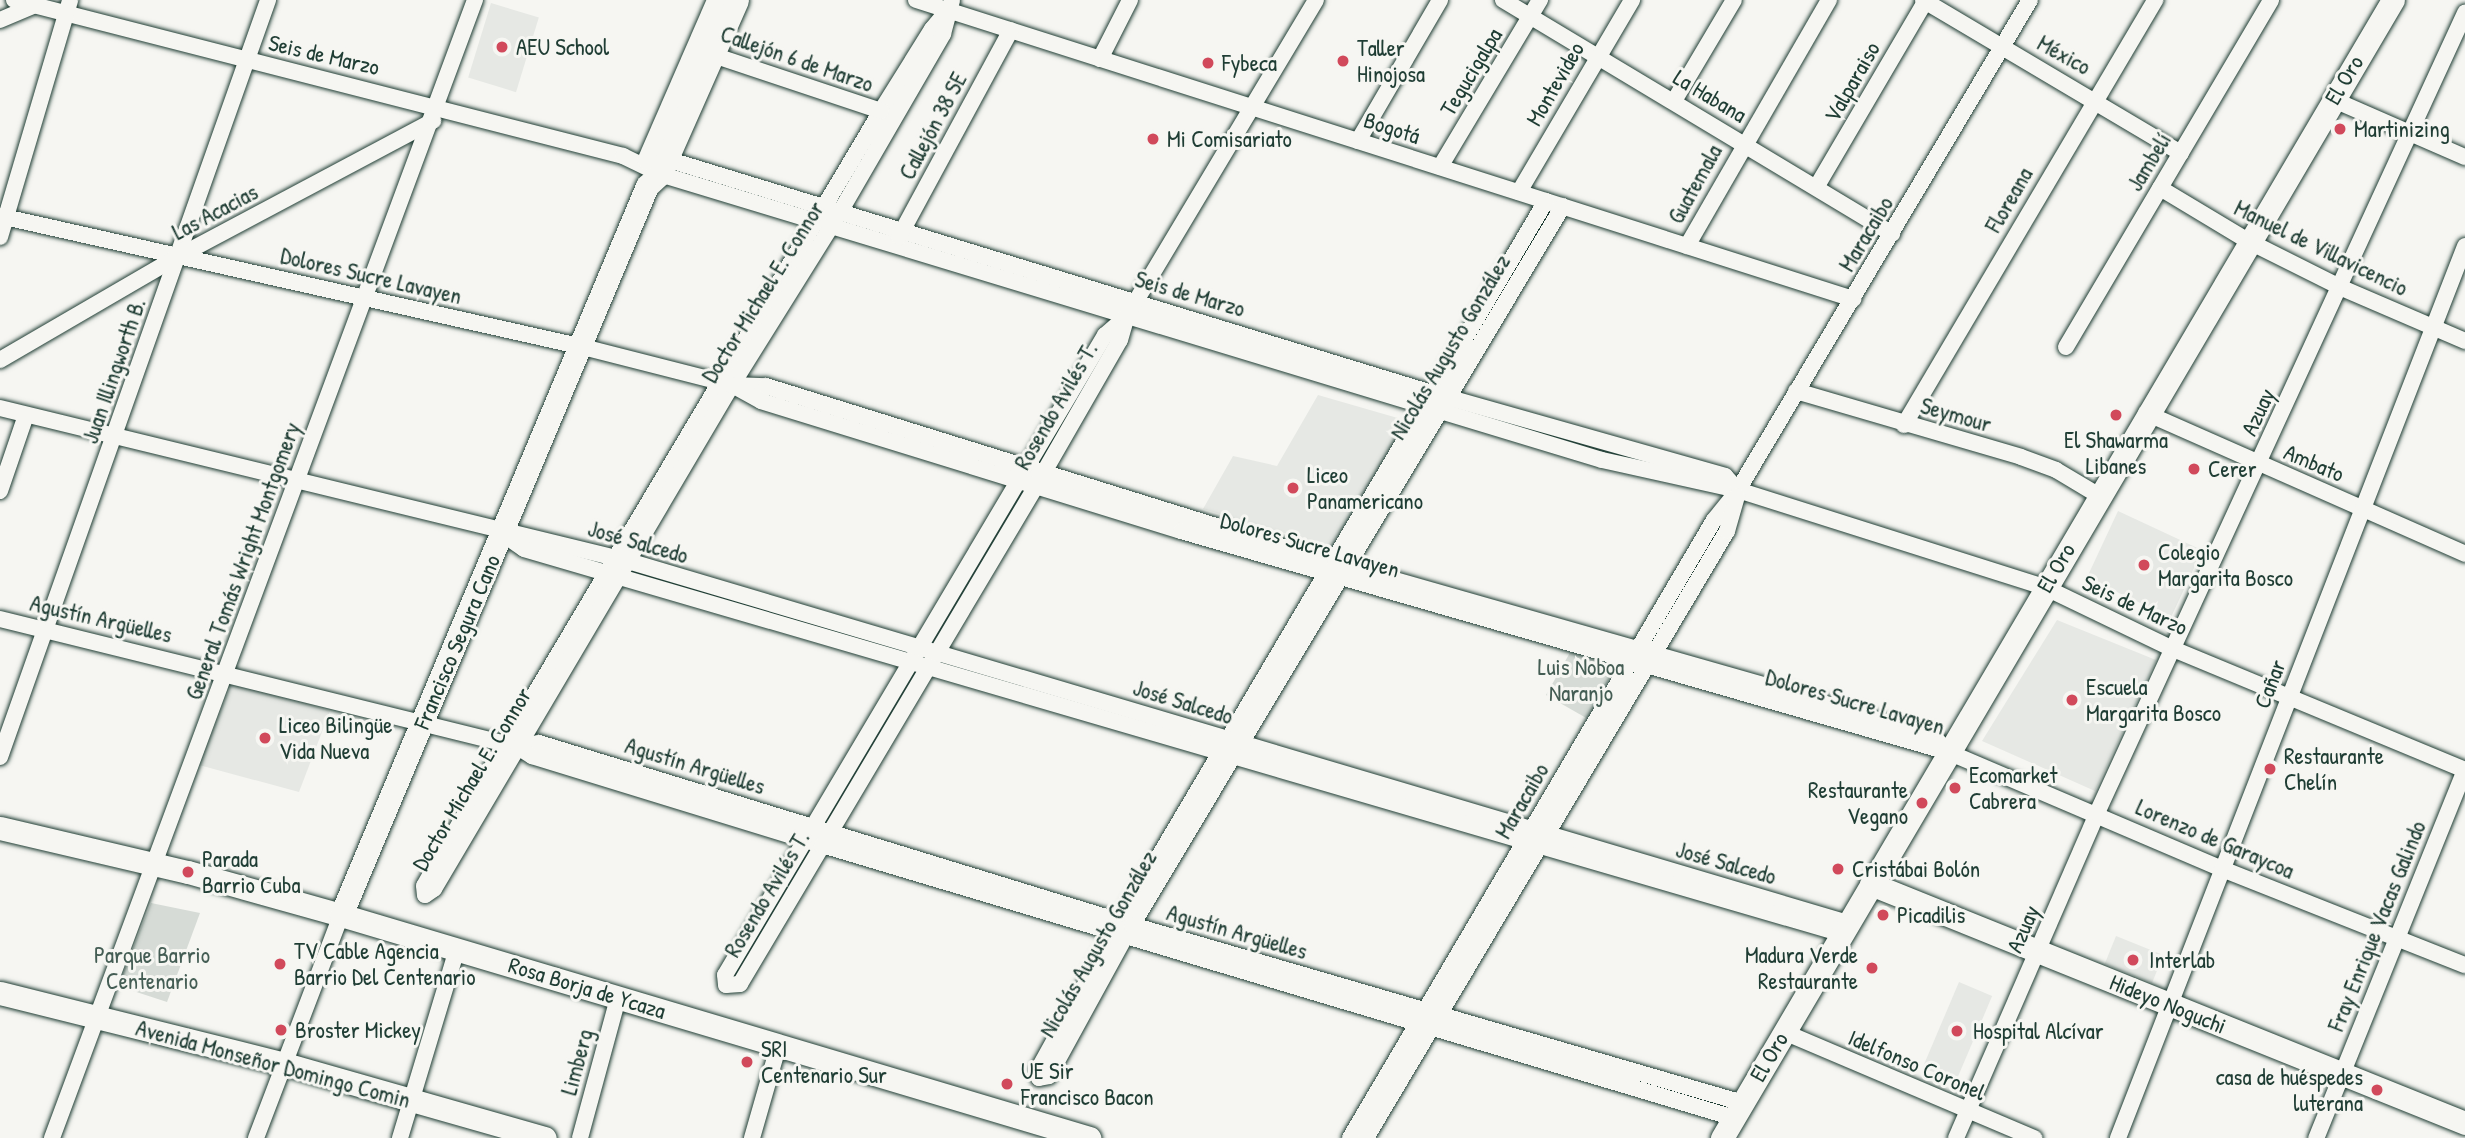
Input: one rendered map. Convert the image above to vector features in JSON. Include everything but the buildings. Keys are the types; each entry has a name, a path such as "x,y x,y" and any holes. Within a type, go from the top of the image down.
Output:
{"street":[{"name":"Seis de Marzo","path":"13,0 33,6 67,7 249,61 437,105 623,156 654,169 829,216 899,238 1000,277 1131,309 1604,452 1725,476 1738,490 2044,587 2173,649 2465,770"},
{"name":"Juan Illingworth B.","path":"0,757 249,61 268,0"},
{"name":"General Tomás Wright Montgomery","path":"52,1138 432,122 475,0"},
{"name":"Francisco Segura Cano","path":"706,53 718,0"},
{"name":"Francisco Segura Cano","path":"256,1138 341,915 583,346 654,169 706,53 737,0"},
{"name":"Bogotá","path":"916,0 950,5 1011,30 1100,59 1853,299"},
{"path":"1100,59 1130,0"},
{"name":"Rosendo Avilés T.","path":"819,836 725,975 731,988 740,984 819,836 923,657 1032,478 1105,335 1131,309 1316,0"},
{"path":"1358,141 1440,0"},
{"name":"La Habana","path":"1503,0 1817,186 1892,234"},
{"name":"Tegucigalpa","path":"1440,167 1540,0"},
{"name":"Montevideo","path":"1519,192 1632,0"},
{"path":"1674,101 1734,0"},
{"name":"Guatemala","path":"1687,246 1744,143 1829,0"},
{"name":"México","path":"1924,0 2095,99 2181,153"},
{"name":"Valparaiso","path":"1817,186 1924,0"},
{"name":"Maracaibo","path":"1350,1138 1428,1019 1643,657 1714,520 1738,490 2030,0"},
{"name":"Floreana","path":"1904,425 2155,0"},
{"name":"Jambelí","path":"2066,347 2271,0"},
{"name":"El Oro","path":"1733,1120 2098,495 2393,0"},
{"name":"Doctor Michael E. Connor","path":"829,216 881,111 950,5"},
{"name":"Doctor Michael E. Connor","path":"512,745 430,895 425,895 424,886 512,745 726,383 943,34 950,5"},
{"path":"0,20 33,6"},
{"path":"0,237 67,7"},
{"name":"Azuay","path":"1956,1138 2039,952 2097,813 2342,288 2465,13"},
{"name":"Callejón 38 SE","path":"899,238 1011,30"},
{"name":"Callejón 6 de Marzo","path":"706,53 881,111"},
{"path":"2332,99 2465,157"},
{"name":"Las Acacias","path":"0,360 179,256 455,110"},
{"name":"Manuel de Villavicencio","path":"2160,188 2250,242 2342,288 2465,341"},
{"name":"Nicolás Augusto González","path":"1123,929 1049,1076 1039,1078 1038,1070 1123,929 1232,749 1497,297 1546,201"},
{"name":"Nicolás Augusto González","path":"1497,297 1563,206"},
{"name":"Dolores Sucre Lavayen","path":"4,217 583,346 726,383 766,386 881,430 1182,524 1794,701 1934,738 1948,752"},
{"name":"Seis de Marzo","path":"899,238 1007,261 1131,309"},
{"name":"Cañar","path":"2118,1138 2465,246"},
{"path":"1000,277 1007,261"},
{"name":"Seymour","path":"1796,391 2056,470 2098,495"},
{"name":"José Salcedo","path":"0,408 502,534 528,535 622,559 763,611"},
{"name":"Ambato","path":"2146,414 2465,554"},
{"path":"0,491 26,415"},
{"name":"José Salcedo","path":"502,534 524,549 763,611 923,657 1845,929"},
{"name":"Agustín Argüelles","path":"0,619 512,745 539,743 663,788 1123,929 1590,1067 1733,1120"},
{"name":"Lorenzo de Garaycoa","path":"1948,752 2097,813 2222,869 2465,965"},
{"name":"Fray Enrique Vacas Galindo","path":"2316,1138 2465,770"},
{"name":"Rosa Borja de Ycaza","path":"0,828 154,865 341,915 779,1044 1074,1136"},
{"name":"Hideyo Noguchi","path":"1871,884 2465,1124"},
{"path":"400,1138 457,949"},
{"name":"Avenida Monseñor Domingo Comin","path":"0,993 285,1064 545,1138"},
{"name":"Limberg","path":"580,1138 618,998"},
{"name":"Maracaibo","path":"1366,1138 1428,1019"},
{"name":"Idelfonso Coronel","path":"1784,1032 2034,1138"},
{"path":"752,1138 779,1044"}],"shaded area":[{"name":"AEU School","path":"491,3 539,18 516,92 468,78"},
{"name":"Liceo Panamericano","path":"1318,395 1408,421 1336,548 1203,509 1233,456 1277,466"},
{"name":"Colegio Margarita Bosco","path":"2118,511 2202,550 2171,617 2087,578"},
{"name":"Escuela Margarita Bosco","path":"2057,620 2156,660 2095,791 1982,741"},
{"name":"Liceo Bilingüe Vida Nueva","path":"233,680 330,711 299,792 199,765"},
{"name":"Interlab","path":"2116,936 2163,955 2152,983 2105,964"},
{"name":"Hospital Alcívar","path":"1959,982 1992,996 1956,1082 1923,1068"}],"green space":[{"name":"Luis Noboa Naranjo","path":"1572,649 1616,665 1588,719 1546,695"},
{"name":"Parque Barrio Centenario","path":"151,903 200,913 167,1002 118,986"}],"place":[{"name":"AEU School","path":"502,47"},
{"name":"Taller Hinojosa","path":"1343,61"},
{"name":"Fybeca","path":"1208,63"},
{"name":"Martinizing","path":"2340,129"},
{"name":"Mi Comisariato","path":"1153,139"},
{"name":"El Shawarma Libanes","path":"2116,415"},
{"name":"Cerer","path":"2194,469"},
{"name":"Liceo Panamericano","path":"1293,488"},
{"name":"Colegio Margarita Bosco","path":"2144,565"},
{"name":"Escuela Margarita Bosco","path":"2072,700"},
{"name":"Liceo Bilingüe Vida Nueva","path":"265,738"},
{"name":"Restaurante Chelín","path":"2270,769"},
{"name":"Ecomarket Cabrera","path":"1955,788"},
{"name":"Restaurante Vegano","path":"1922,803"},
{"name":"Cristábai Bolón","path":"1838,869"},
{"name":"Parada Barrio Cuba","path":"188,872"},
{"name":"Picadilis","path":"1883,915"},
{"name":"Interlab","path":"2133,960"},
{"name":"TV Cable Agencia Barrio Del Centenario","path":"280,964"},
{"name":"Madura Verde Restaurante","path":"1872,968"},
{"name":"Broster Mickey","path":"281,1030"},
{"name":"Hospital Alcívar","path":"1957,1031"},
{"name":"SRI Centenario Sur","path":"747,1062"},
{"name":"UE Sir Francisco Bacon","path":"1007,1084"},
{"name":"casa de huéspedes luterana","path":"2377,1090"}]}
